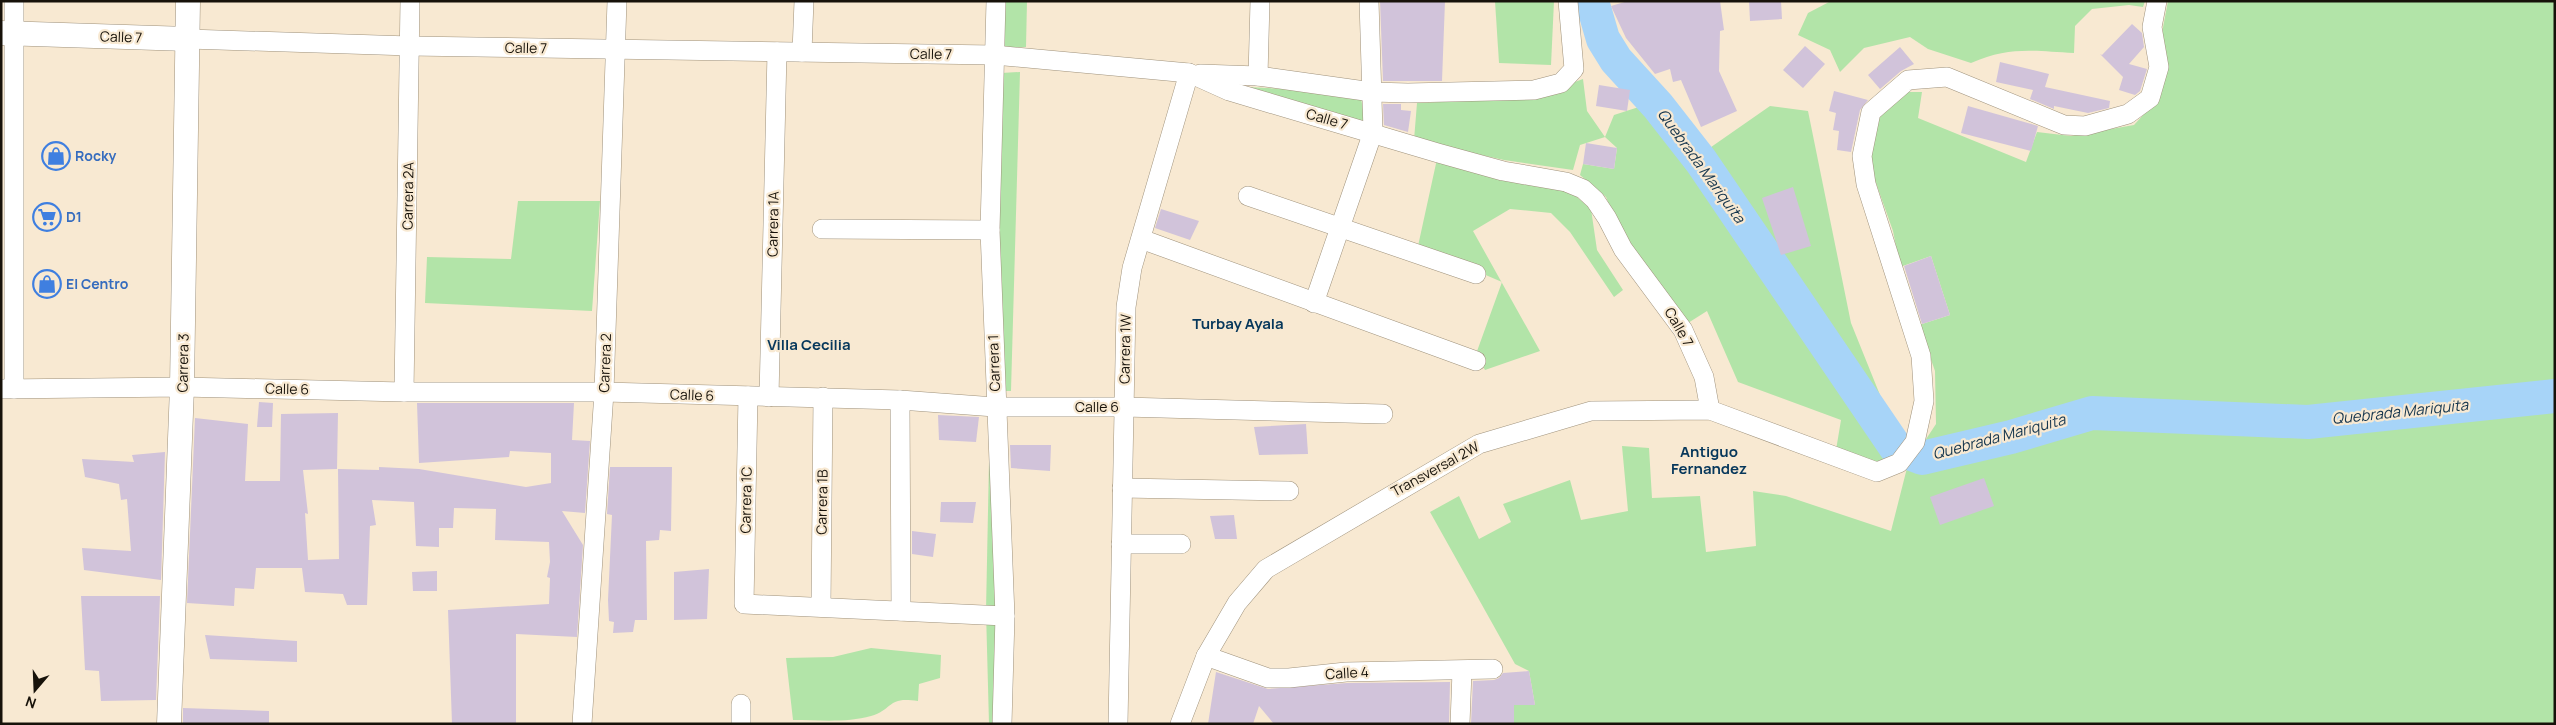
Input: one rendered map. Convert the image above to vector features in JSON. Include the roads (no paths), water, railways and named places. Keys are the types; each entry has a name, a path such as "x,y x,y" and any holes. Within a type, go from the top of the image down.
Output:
{"street":[{"path":"7,389 7,34 14,1"},
{"name":"Carrera 3","path":"169,724 182,387 188,1"},
{"name":"Carrera 2A","path":"404,392 410,1"},
{"name":"Carrera 2","path":"582,724 604,392 617,1"},
{"path":"802,52 804,1"},
{"name":"Carrera 1","path":"996,1 990,230 995,407 1005,616 1002,724"},
{"path":"1258,76 1260,1"},
{"path":"1314,303 1373,132 1368,1"},
{"path":"1188,73 1258,76 1372,92 1534,90 1561,83 1574,69 1568,1"},
{"name":"Transversal 2W","path":"1180,724 1206,656 1238,604 1266,570 1479,444 1591,410 1710,410 1877,472 1899,463 1915,442 1924,401 1921,356 1866,184 1862,156 1871,112 1908,80 1947,77 2064,125 2084,126 2128,114 2150,98 2158,66 2152,27 2157,1"},
{"name":"Calle 7","path":"7,34 410,46 994,55 1188,73 1229,90 1504,171 1566,182 1583,189 1595,200 1627,256 1683,330 1704,377 1710,410"},
{"name":"Carrera 1A","path":"769,397 777,52"},
{"name":"Carrera 1W","path":"1118,724 1126,307 1132,268 1188,73"},
{"path":"1248,196 1476,274"},
{"path":"822,229 990,230"},
{"path":"1141,239 1476,361"},
{"name":"Calle 6","path":"7,389 182,387 404,392 604,392 823,397 995,407 1124,407 1383,414"},
{"name":"Carrera 1C","path":"748,396 744,604 821,607"},
{"name":"Carrera 1B","path":"821,607 823,397"},
{"path":"900,400 900,611"},
{"path":"1122,488 1289,491"},
{"path":"1121,544 1181,544"},
{"path":"821,607 1005,616"},
{"name":"Calle 4","path":"1206,656 1268,678 1289,678 1346,672 1493,669"},
{"path":"1460,724 1462,671"},
{"path":"741,704 741,724"}],"waterway":[{"name":"Quebrada Mariquita","path":"1592,1 1603,39 1616,60 1658,106 1701,161 1896,448 1922,458 2011,437 2092,413 2308,422 2555,396"}],"place":[{"name":"Rocky","path":"56,156"},
{"name":"D1","path":"47,217"},
{"name":"El Centro","path":"47,284"}],"district":[{"name":"Turbay Ayala","path":"1238,324"},
{"name":"Villa Cecilia","path":"809,345"},
{"name":"Antiguo Fernandez","path":"1709,460"}]}
